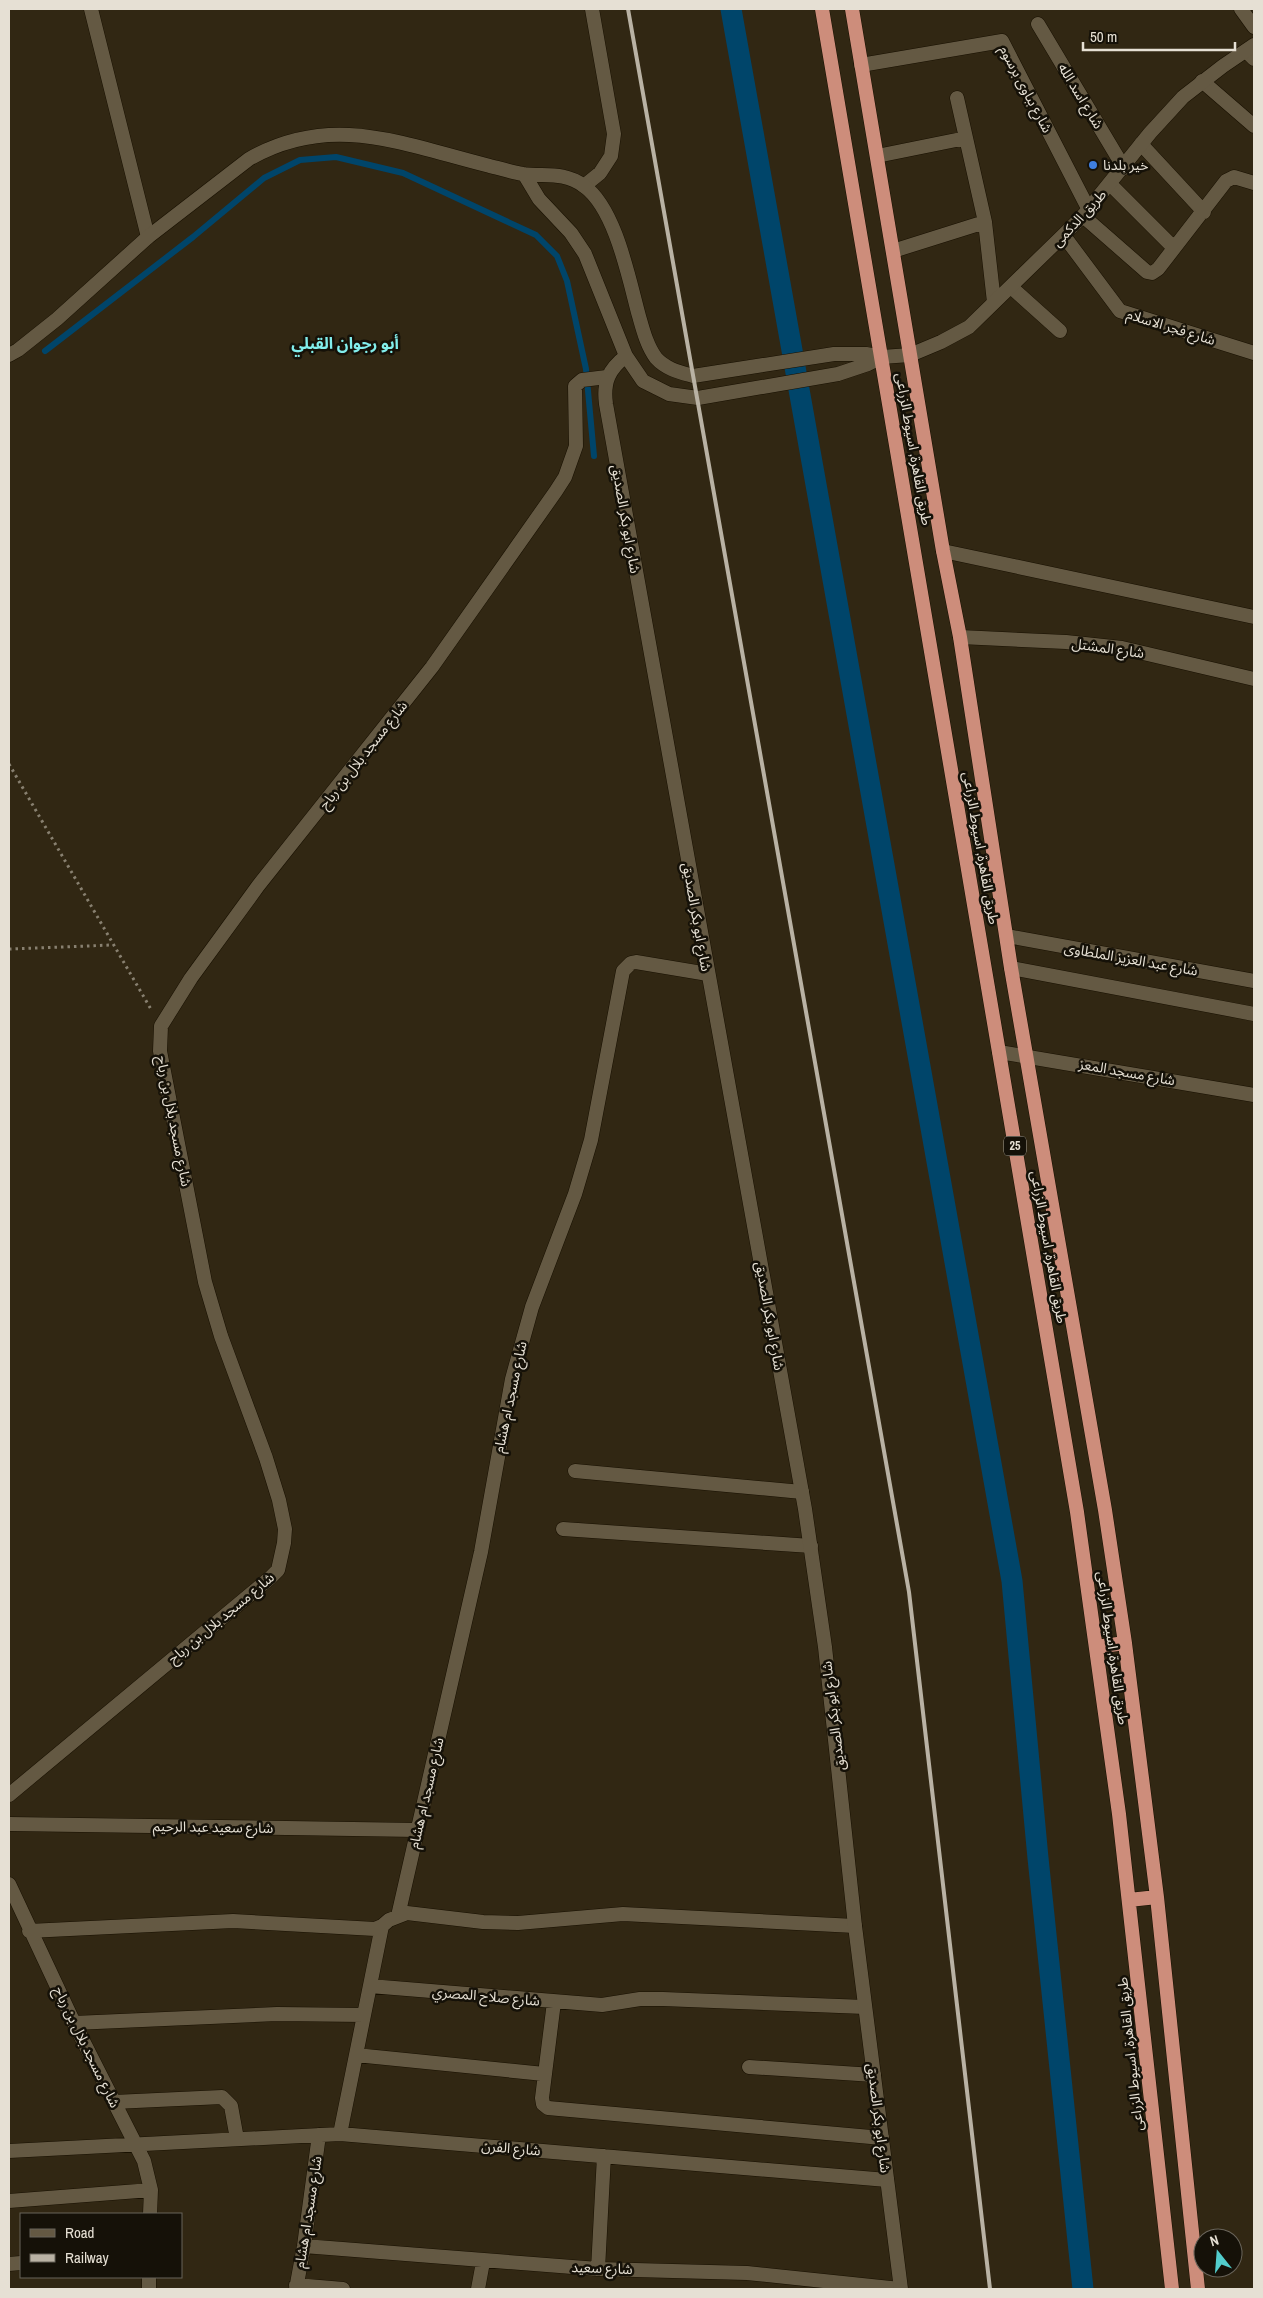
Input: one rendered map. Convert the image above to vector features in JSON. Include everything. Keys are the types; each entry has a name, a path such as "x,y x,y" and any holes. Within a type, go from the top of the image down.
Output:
{"highway":[{"name":"طريق القاهرة, اسيوط الزراعى","path":"822,9 1077,1512 1129,1900 1172,2289"},
{"name":"طريق القاهرة, اسيوط الزراعى","path":"852,9 943,551 960,637 1011,968 1028,1055 1125,1643 1157,1897 1198,2289"},
{"path":"1096,1648 1125,1643"},
{"path":"1129,1900 1157,1897"}],"street":[{"path":"91,9 148,237"},
{"path":"584,186 600,173 611,156 614,134 592,9"},
{"path":"1241,9 1254,27"},
{"name":"شارع اسد الله","path":"1038,24 1124,168"},
{"name":"شارع بباوى برسوم","path":"861,65 1002,41 1086,213"},
{"name":"طريق الدكمى","path":"882,357 910,355 941,342 969,327 1086,213 1166,114 1202,81 1251,52"},
{"path":"1202,81 1254,126"},
{"path":"957,98 985,222 994,302"},
{"path":"9,355 57,319 148,237 249,159 279,144 312,135 342,133 371,137 524,174 555,174 584,186 602,206 614,228 646,340 656,358 673,371 693,376 834,354 866,354 882,357"},
{"path":"877,156 966,138"},
{"path":"1142,144 1204,212"},
{"path":"524,174 539,199 571,233 584,254 626,356 643,380 669,394 698,398 715,397 838,374 853,370 882,357"},
{"path":"1086,213 1150,273 1158,269 1204,212 1226,181 1230,178 1254,183"},
{"path":"1110,184 1174,248"},
{"path":"893,251 985,222"},
{"name":"شارع فجر الاسلام","path":"1064,236 1120,311 1254,353"},
{"path":"1011,287 1060,331"},
{"path":"607,377 615,365 626,356"},
{"name":"شارع مسجد بلال بن رباح","path":"9,1796 278,1570 283,1555 285,1529 279,1500 266,1458 221,1336 206,1282 160,1050 161,1026 191,978 258,886 432,668 566,477 576,446 577,430 574,390 578,382 607,377"},
{"name":"شارع ابو بكر الصديق","path":"607,377 604,390 606,404 811,1546 833,1714 855,1926 900,2289"},
{"path":"943,551 1254,617"},
{"name":"شارع المشتل","path":"960,637 1066,642 1122,648 1254,679"},
{"name":"شارع عبد العزيز الملطاوى","path":"1007,936 1254,981"},
{"name":"شارع مسجد ام هشام","path":"398,1916 480,1552 512,1379 532,1307 575,1194 591,1140 623,970 631,963 636,962 708,974"},
{"path":"1011,968 1254,1014"},
{"name":"شارع مسجد المعز","path":"999,1052 1028,1055 1254,1095"},
{"path":"575,1472 802,1492"},
{"path":"563,1529 811,1546"},
{"name":"شارع سعيد عبد الرحيم","path":"9,1824 418,1830"},
{"name":"شارع مسجد بلال بن رباح","path":"9,1884 29,1930 149,2175 151,2190 150,2213"},
{"path":"29,1930 233,1921 338,1925 360,1929 375,1929 398,1916 417,1914 483,1922 518,1923 623,1914 855,1926"},
{"path":"340,2134 382,1926"},
{"name":"شارع صلاح المصري","path":"370,1986 602,2005 640,1999 663,1999 865,2007"},
{"path":"554,2002 542,2101 548,2108 882,2138"},
{"path":"74,2023 277,2014 364,2015"},
{"path":"356,2055 544,2074"},
{"path":"749,2067 874,2075"},
{"path":"114,2102 222,2096 231,2106 237,2139"},
{"name":"شارع الفرن","path":"9,2151 340,2134 887,2180"},
{"name":"شارع مسجد ام هشام","path":"296,2287 304,2246 319,2135"},
{"path":"598,2269 604,2156"},
{"path":"9,2201 151,2190"},
{"name":"شارع سعيد","path":"304,2246 483,2262 598,2269 747,2273 900,2289"},
{"path":"478,2289 483,2262"},
{"path":"296,2287 343,2289"}],"path":[{"path":"9,764 112,945 161,1026"},
{"path":"9,949 112,945"}],"waterway":[{"path":"731,9 1012,1581 1038,1858 1083,2289"},
{"path":"45,351 193,237 264,178 300,160 336,157 403,173 536,235 557,256 567,281 586,369 594,456"}],"railway":[{"path":"628,9 909,1592 990,2289"}],"place":[{"name":"خير بلدنا","path":"1093,165"}],"district":[{"name":"أبو رجوان القبلي","path":"345,343"}]}
